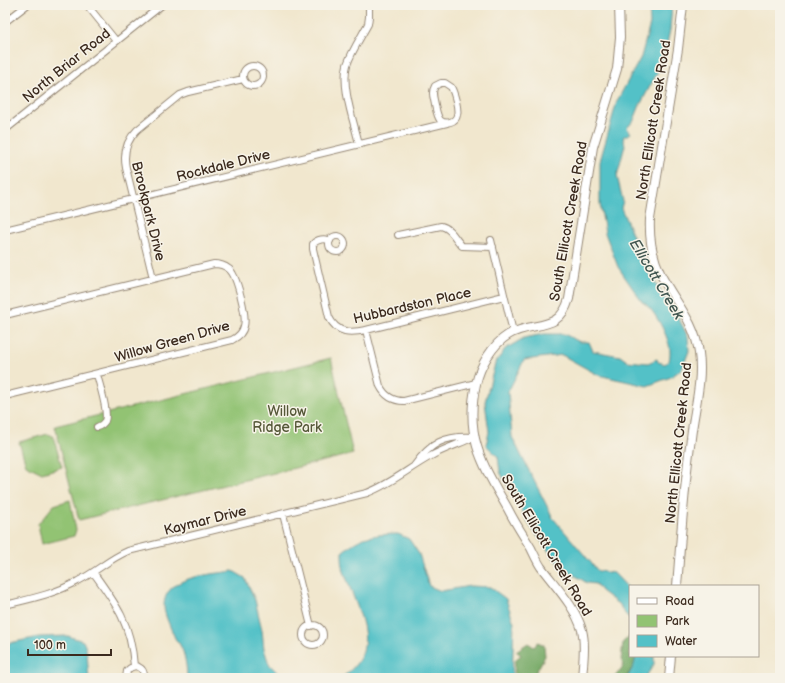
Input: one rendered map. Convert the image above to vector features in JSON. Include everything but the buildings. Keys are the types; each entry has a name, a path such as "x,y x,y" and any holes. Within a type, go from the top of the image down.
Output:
{"street":[{"path":"6,19 27,5"},
{"path":"87,5 116,41"},
{"name":"North Briar Road","path":"5,130 162,5"},
{"path":"359,144 345,79 348,63 368,24 369,5"},
{"name":"South Ellicott Creek Road","path":"582,678 584,645 581,625 573,610 540,565 515,524 482,464 474,437 473,411 476,383 486,360 502,340 513,332 556,320 566,309 569,299 593,147 617,70 620,37 619,5"},
{"name":"North Ellicott Creek Road","path":"677,585 691,438 700,372 699,354 696,336 686,316 661,276 656,264 650,243 650,219 679,43 683,5"},
{"name":"Brookpark Drive","path":"153,278 124,161 125,147 132,135 174,100 188,92 243,79"},
{"path":"441,83 448,84 451,87 458,113 456,119 447,123 439,118 432,93 435,86 441,83"},
{"name":"Rockdale Drive","path":"5,230 447,123"},
{"path":"398,235 441,226 446,227 462,246 492,244 513,332"},
{"name":"Hubbardston Place","path":"330,241 327,239 316,241 313,246 329,317 336,327 346,332 366,330 504,296"},
{"name":"Willow Green Drive","path":"5,315 214,264 224,266 229,269 234,276 245,317 243,329 232,340 5,396"},
{"path":"366,330 380,386 391,398 398,401 404,401 476,383"},
{"path":"97,374 106,413 106,420 102,425 97,427"},
{"name":"Kaymar Drive","path":"5,605 67,587 112,558 128,551 367,494 390,483 414,466 444,449 462,444 474,437"},
{"path":"283,514 311,626"},
{"path":"92,572 114,601 126,623 133,647 134,666"},
{"path":"669,678 671,657"},
{"path":"126,678 127,671 129,668 134,666 142,669 145,674 144,678"}],"green space":[{"name":"Willow Ridge Park","path":"331,358 353,454 79,520 55,426"},
{"path":"48,434 53,436 62,467 42,473 26,465 19,442"},
{"path":"70,500 76,530 74,536 42,544 38,524 54,505"},
{"path":"629,637 629,657 636,657 634,665 626,678 614,678 624,665 621,660 623,642"},
{"path":"538,642 544,645 545,656 536,672 528,678 514,678 515,660 521,655 516,651 528,643 534,647"}],"water":[{"name":"Ellicott Creek","path":"649,5 672,5 670,30 663,62 640,105 634,120 627,128 631,133 623,137 625,145 617,176 623,201 621,208 648,272 677,315 688,337 689,351 682,369 671,377 647,386 598,375 562,355 524,360 508,392 512,437 553,518 598,571 614,573 629,589 629,618 621,609 621,606 601,591 596,584 587,583 571,573 555,560 531,527 500,472 498,457 486,445 489,432 485,402 495,364 505,349 524,338 544,334 564,334 580,342 589,342 593,351 620,356 627,361 648,363 657,359 658,362 665,364 669,361 670,353 667,339 656,316 642,302 618,267 605,233 600,204 600,161 617,101 641,57 650,24"},
{"path":"398,534 409,539 419,554 429,586 441,591 470,586 490,587 506,599 514,623 512,678 341,678 353,668 361,657 364,646 364,634 359,610 343,569 342,552 349,546 368,537"},
{"path":"233,571 245,578 255,600 262,630 264,649 269,664 278,673 287,678 187,678 183,652 180,644 175,639 165,614 164,607 166,596 171,588 190,578"},
{"path":"68,636 83,641 85,645 89,678 5,678 5,644 39,637"},
{"path":"636,657 654,657 654,664 645,678 627,678 634,665"}]}
